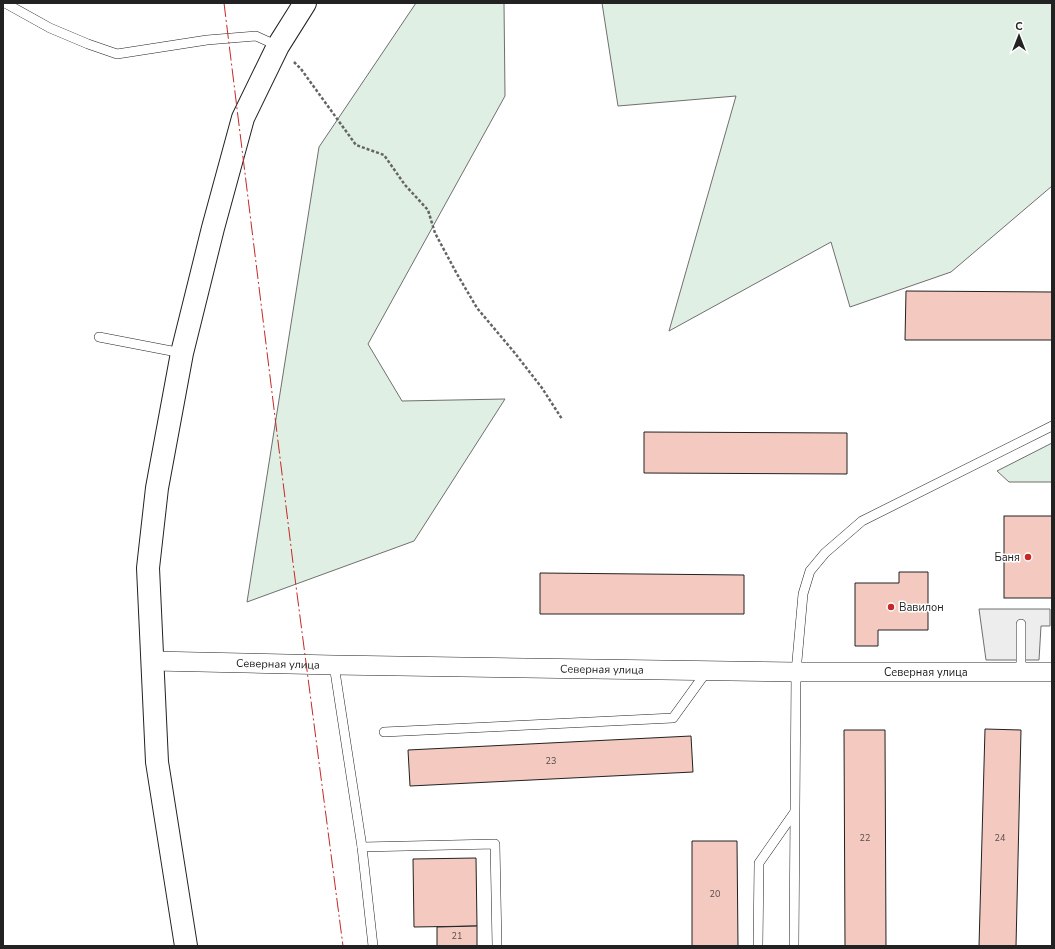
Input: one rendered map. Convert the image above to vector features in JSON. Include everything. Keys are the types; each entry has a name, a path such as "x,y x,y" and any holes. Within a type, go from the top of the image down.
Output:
{"street":[{"path":"186,946 157,762 148,568 157,488 182,354 213,228 243,118 278,46 305,3"},
{"name":"Северная улица","path":"153,661 796,672 1052,672"}],"lane":[{"path":"5,3 50,28 117,54 206,40 256,36 278,46"},
{"path":"99,338 182,354"},
{"path":"794,946 796,672 803,594 810,571 825,553 862,521 1052,426"},
{"path":"1021,624 1021,672"},
{"path":"334,665 362,847 373,946"},
{"path":"384,732 673,718 708,670"},
{"path":"758,946 759,863 795,812"},
{"path":"362,847 495,844 497,946"}],"path":[{"path":"278,46 301,69 356,145 384,155 405,185 428,210 435,233 477,308 542,388 562,419"}],"green space":[{"path":"416,3 504,3 505,96 368,344 402,401 505,399 414,541 247,602 319,147"},
{"path":"602,3 1052,3 1052,186 951,272 850,307 831,242 669,331 736,96 618,106"},
{"path":"1052,443 1052,482 1009,482 997,471"}],"shaded area":[{"path":"979,609 1050,609 1050,626 1041,626 1039,660 986,660"}],"building":[{"path":"906,291 1052,292 1052,340 905,340"},
{"path":"644,432 847,433 847,474 644,473"},
{"name":"Баня","path":"1004,516 1052,516 1052,598 1004,598"},
{"name":"Вавилон","path":"899,572 928,572 928,630 878,630 878,646 855,646 855,583 899,583"},
{"path":"540,573 744,575 744,614 540,614"},
{"path":"985,729 1021,730 1016,946 979,946"},
{"path":"844,730 885,730 886,946 845,946"},
{"path":"691,736 693,772 410,786 408,750"},
{"path":"692,841 737,841 738,946 692,946"},
{"path":"476,858 477,926 414,927 413,859"},
{"path":"477,926 477,946 437,946 437,927"}],"power":[{"path":"224,3 293,563 343,946"}],"place":[{"name":"Баня","path":"1028,557"},
{"name":"Вавилон","path":"891,607"}]}
